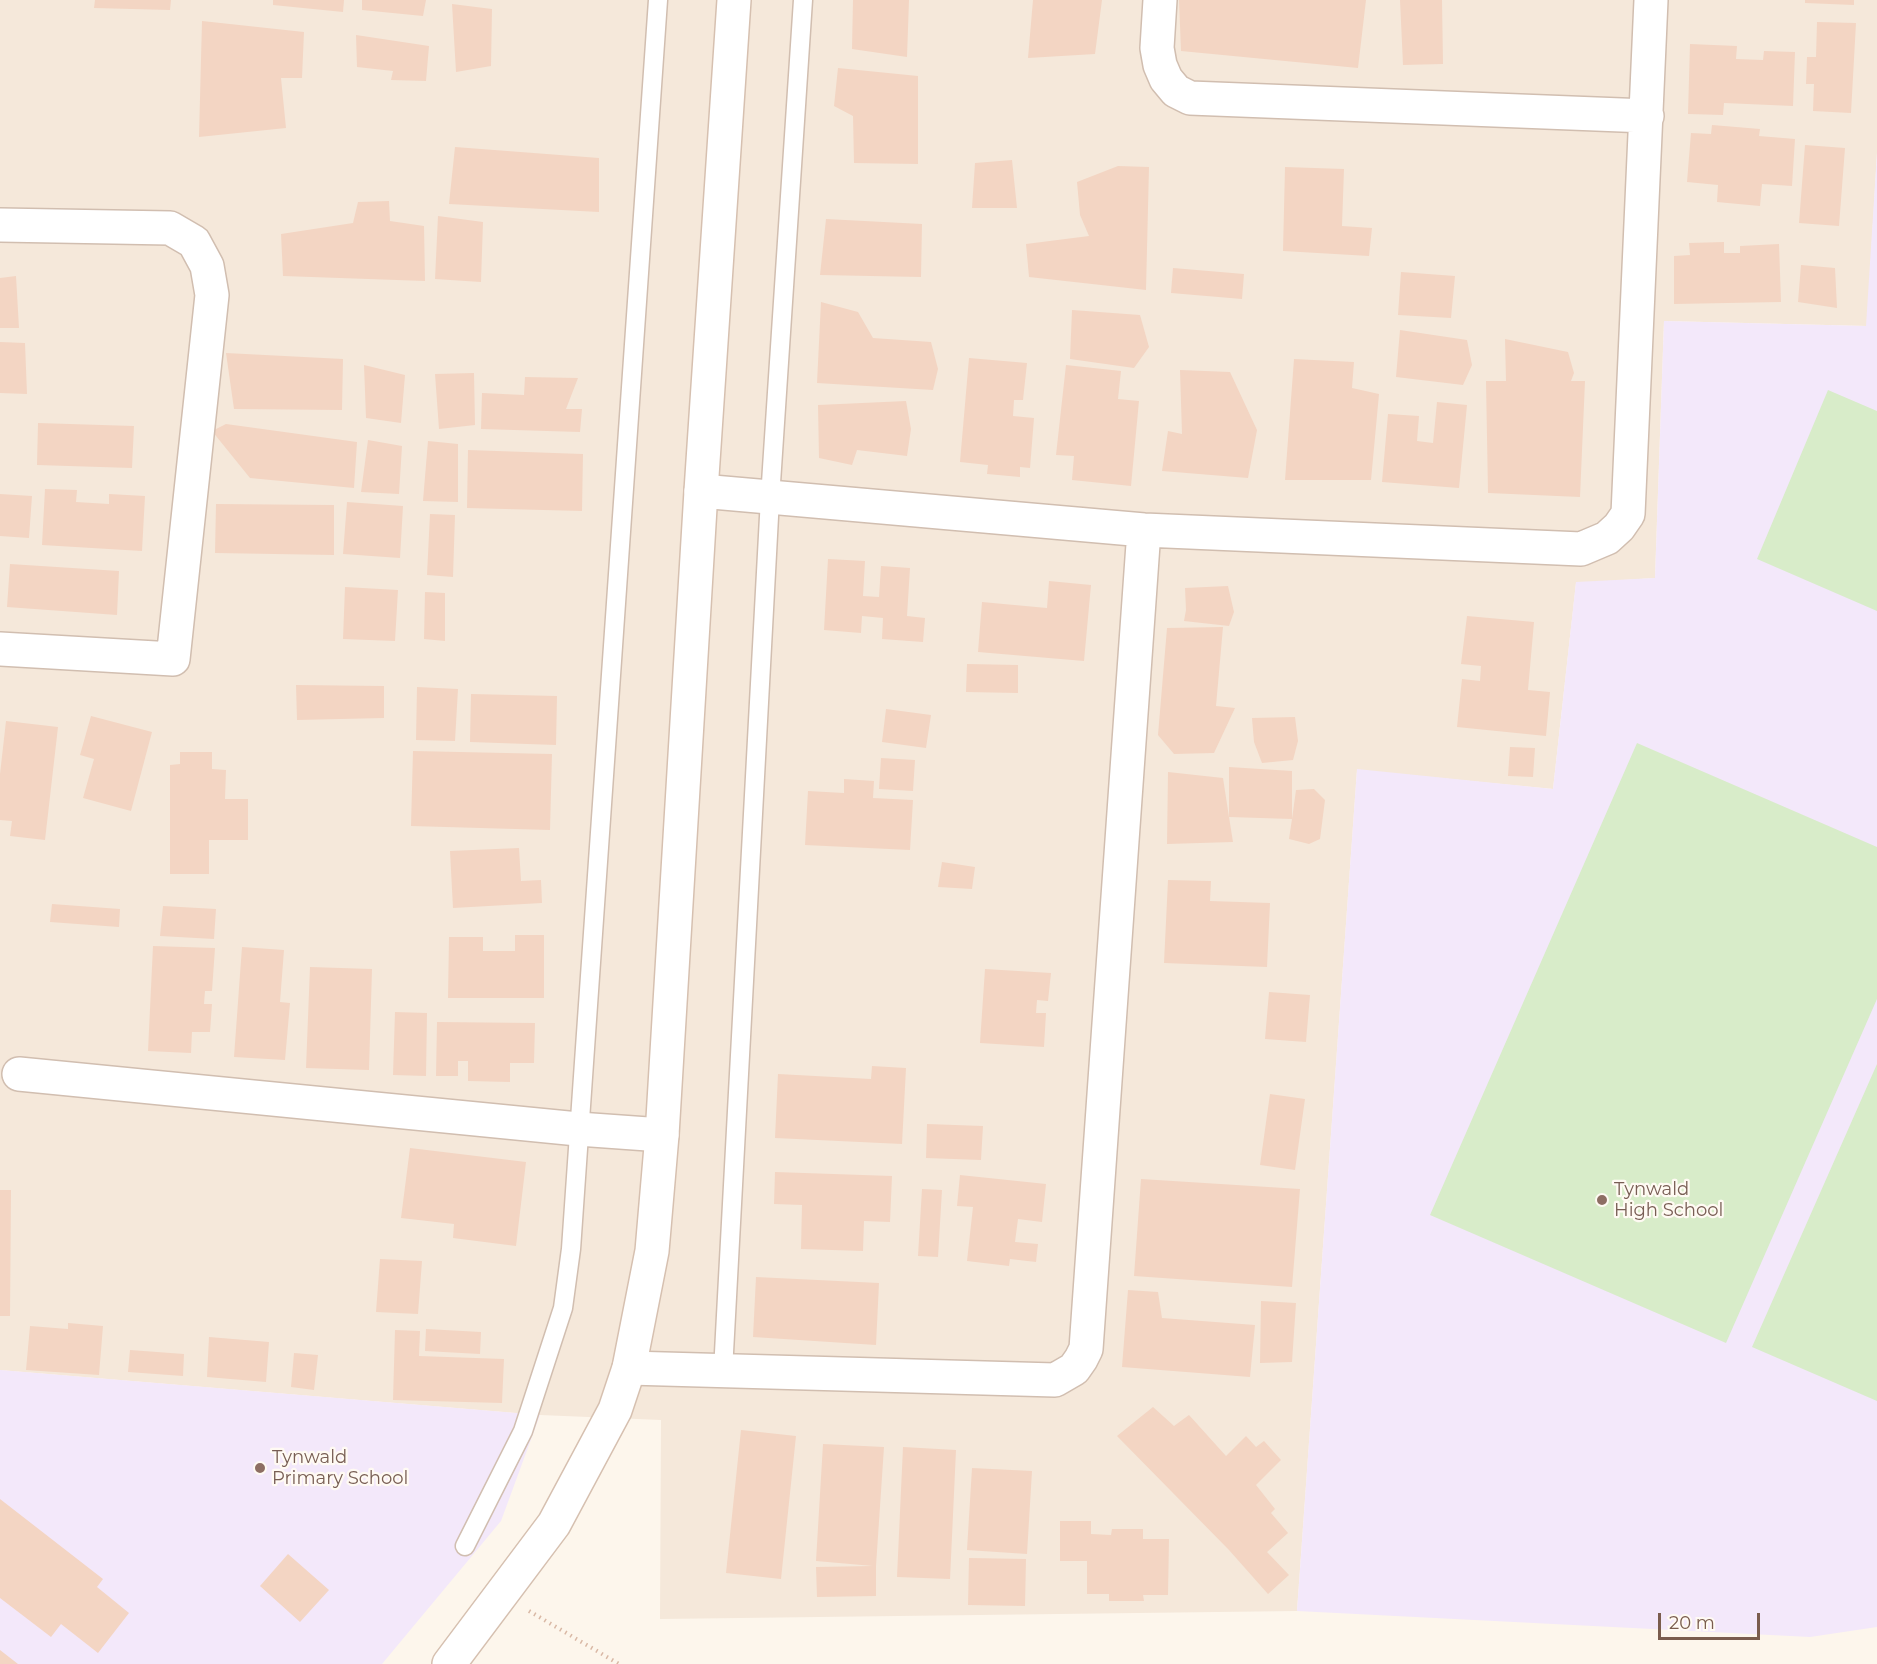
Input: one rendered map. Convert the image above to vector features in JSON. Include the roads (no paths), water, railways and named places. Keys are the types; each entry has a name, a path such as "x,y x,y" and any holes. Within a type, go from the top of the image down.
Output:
{"street":[{"path":"449,1664 554,1524 615,1410 629,1368 652,1251 662,1135 700,491 734,0"},
{"path":"1160,0 1157,48 1160,65 1166,79 1176,91 1190,98 1647,116"},
{"path":"700,491 1144,530 1581,549 1607,538 1628,514 1651,0"},
{"path":"0,225 170,228 194,242 207,266 212,295 173,659 0,649"},
{"path":"629,1368 1055,1380 1074,1369 1081,1359 1086,1349 1144,530"},
{"path":"20,1074 578,1129 662,1135"}],"lane":[{"path":"465,1546 524,1431 563,1308 571,1249 658,0"},
{"path":"723,1371 771,498 802,0"}],"place":[{"name":"Tynwald High School","path":"1602,1200"},
{"name":"Tynwald Primary School","path":"260,1468"}]}
